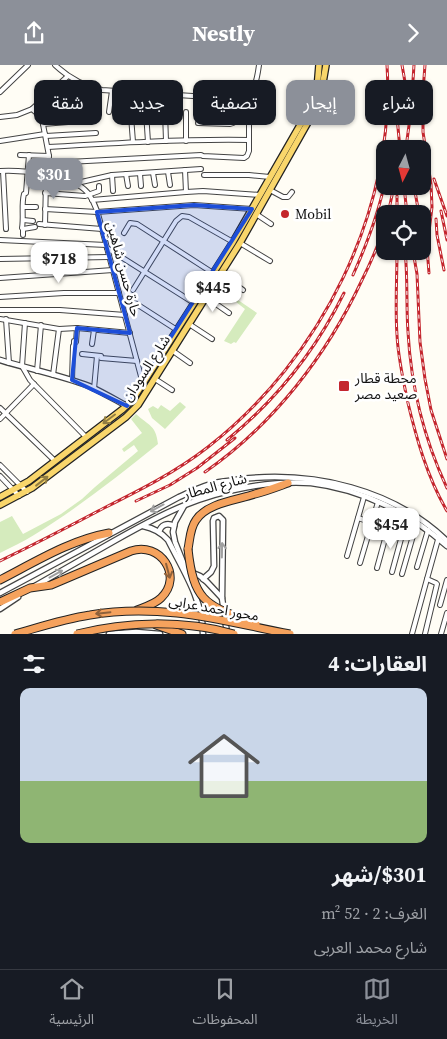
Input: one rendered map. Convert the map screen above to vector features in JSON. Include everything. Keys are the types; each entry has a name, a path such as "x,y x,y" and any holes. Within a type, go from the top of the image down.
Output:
{"highway":[{"path":"272,631 216,608 204,599 196,586 190,568 188,549 192,527 197,517 205,511 219,504 288,483"},
{"path":"0,580 70,544 109,533"},
{"path":"0,602 30,588 50,585 135,550 148,550 156,553 166,562 170,575 169,584 164,596 133,611"},
{"name":"محور احمد عرابى","path":"15,634 82,616 133,611 191,615 290,634"},
{"path":"153,625 182,634"},
{"name":"محور احمد عرابى","path":"76,634 116,627 153,625 193,626 234,634"}],"main road":[{"name":"شارع السودان","path":"0,505 28,492 134,410 142,400 240,243 260,195 313,100 318,83 319,65"},
{"name":"شارع السودان","path":"0,497 22,485 55,461 133,399 232,242 270,190 315,109 323,86 326,65"},
{"path":"94,431 99,438"}],"street":[{"path":"0,93 28,65"},
{"path":"55,65 82,85 112,91 109,112"},
{"path":"256,80 259,65"},
{"path":"0,117 17,115 32,109 68,76"},
{"path":"186,112 186,141"},
{"path":"43,125 49,156 46,175 45,225"},
{"path":"132,125 133,142"},
{"path":"147,125 148,142"},
{"path":"165,125 166,141"},
{"path":"49,163 201,155 244,158 249,154 249,125"},
{"path":"0,141 45,135 96,133"},
{"path":"120,135 120,143"},
{"path":"48,147 133,142 249,140"},
{"path":"20,155 49,156"},
{"path":"23,235 23,198 26,193 29,155"},
{"path":"76,183 112,175 201,169"},
{"path":"186,170 186,192"},
{"path":"1,171 6,229"},
{"name":"حارة حسن شاهين","path":"1,171 28,171 76,183 89,195 102,229 143,384"},
{"path":"168,171 170,185"},
{"path":"140,173 141,186"},
{"path":"153,173 155,185"},
{"path":"112,175 113,191"},
{"path":"126,175 128,186"},
{"path":"204,175 270,177"},
{"path":"45,193 84,196 99,191 99,186"},
{"path":"270,190 283,197 288,197 292,192"},
{"path":"92,200 203,191 260,195"},
{"path":"26,193 34,194"},
{"path":"45,209 97,212 194,205 254,211 271,224"},
{"path":"23,207 36,207"},
{"path":"133,290 176,221 182,217 189,217 232,242"},
{"path":"24,220 33,221"},
{"path":"124,233 128,225 135,223 213,273"},
{"path":"23,229 45,225 102,229"},
{"path":"0,240 106,246 194,303"},
{"path":"240,243 270,261"},
{"path":"0,259 109,257"},
{"path":"0,278 113,271"},
{"path":"221,274 243,290"},
{"path":"0,297 64,293 119,293"},
{"path":"206,297 230,313"},
{"path":"135,303 177,330"},
{"path":"0,310 60,310 125,315"},
{"path":"0,319 59,329 77,328 130,335"},
{"path":"6,319 9,363"},
{"path":"25,323 22,367 34,384 86,437"},
{"path":"189,324 212,339"},
{"path":"37,371 41,325"},
{"path":"72,380 72,346 74,346 74,341 76,341 77,328"},
{"path":"53,375 59,329"},
{"path":"92,344 94,330"},
{"path":"173,351 190,363"},
{"path":"82,354 101,356 101,358 137,361"},
{"path":"94,389 97,356"},
{"path":"0,360 72,380 126,406"},
{"path":"155,379 172,390"},
{"path":"0,419 34,384"},
{"path":"0,407 55,461"},
{"path":"0,465 28,492"},
{"path":"0,476 19,496"},
{"name":"شارع المطار","path":"0,593 168,502 196,489 215,483 231,481 276,477 311,479 344,485 403,509 425,522 447,546"},
{"name":"شارع المطار","path":"0,609 30,588 141,526 184,505 233,491 263,485 310,483 364,497 408,517 447,541"},
{"path":"347,557 364,497"},
{"path":"360,563 378,502"},
{"path":"184,505 174,525 175,542 188,571 203,579 222,598"},
{"path":"203,579 211,572 214,566 213,521 214,518 219,516 223,521 222,598 228,634"},
{"path":"392,572 408,517"},
{"path":"358,518 403,533"},
{"path":"402,575 417,522"},
{"path":"159,532 165,524 174,525"},
{"path":"141,526 159,532 168,540 197,600 201,613 203,634"},
{"path":"377,568 388,528"},
{"path":"417,567 428,530"},
{"path":"412,634 439,536"},
{"path":"425,634 437,584 426,579"},
{"path":"440,605 447,580"},
{"path":"441,634 447,613"},
{"path":"109,634 160,634"}],"highlighted area":[{"path":"194,205 252,209 127,406 72,380 77,328 130,333 97,212"}],"green space":[{"path":"238,300 257,313 236,343 231,344 224,341 245,309 236,302"},
{"path":"180,402 186,407 165,429 152,418 148,409 153,406 158,409 161,405 170,411"},
{"path":"136,414 154,429 158,444 66,514 30,538 0,553 0,522 12,516 23,534 61,514 82,499 138,451 134,445 124,452 122,449 142,433 131,419"}],"railway":[{"path":"0,561 171,473 208,447 249,411 285,371 317,326 343,277 364,226 379,173 387,119 387,65"},
{"path":"402,65 405,80"},
{"path":"407,140 414,65"},
{"path":"425,65 423,132 431,184 432,207 427,248 429,273"},
{"path":"398,125 399,140"},
{"path":"434,179 447,216"},
{"path":"353,275 372,229 382,195"},
{"path":"390,205 392,195"},
{"path":"405,195 406,205"},
{"path":"416,195 417,205"},
{"path":"397,196 397,205"},
{"path":"441,211 447,240"},
{"path":"436,219 444,270"},
{"path":"205,472 253,433 296,387 315,361 348,308 376,250"},
{"path":"397,260 396,325 402,375 418,442 434,485 447,511"},
{"path":"405,260 408,332 412,372 425,431 447,488"},
{"path":"415,260 417,274 420,342 425,379 431,410 447,459"},
{"path":"227,440 262,408 293,373 321,334 344,293"},
{"path":"136,501 170,485 197,468 235,438"}],"place":[{"name":"Mobil","path":"285,214"},
{"name":"محطة قطار صعيد مصر","path":"344,386"}]}
